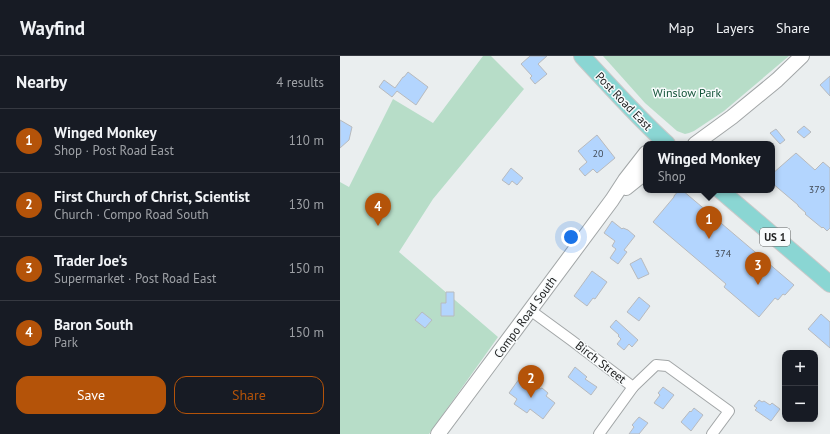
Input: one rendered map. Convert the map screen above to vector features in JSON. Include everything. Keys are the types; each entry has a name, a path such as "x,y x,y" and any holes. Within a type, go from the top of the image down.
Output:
{"main road":[{"name":"Post Road East","path":"582,56 640,118 664,141"},
{"path":"699,141 732,117 777,80 802,56"},
{"name":"Compo Road South","path":"438,434 643,158"},
{"name":"Compo Road South","path":"612,200 643,174"},
{"name":"US 1","path":"724,193 830,284"}],"street":[{"name":"Birch Street","path":"530,310 633,387 656,365 667,366 729,411 712,434"},
{"path":"599,434 633,387"}],"green space":[{"path":"483,56 491,56 524,89 433,199 399,252 498,337 429,434 340,434 340,182 349,187 393,99 433,123"},
{"name":"Winslow Park","path":"603,56 789,56 724,111 694,131 685,134 677,131 645,103"}],"building":[{"path":"530,56 547,56 538,64 547,74 535,84 530,78 532,76 521,64"},
{"path":"408,72 428,87 416,105 397,91 392,97 379,87 384,80 395,88"},
{"path":"830,76 830,96 820,85"},
{"path":"340,120 352,127 349,140 340,148"},
{"path":"804,126 811,132 804,138 797,132"},
{"path":"776,129 785,140 780,144 770,133"},
{"path":"597,135 615,158 597,173 593,169 585,176 579,169 587,162 578,151"},
{"path":"796,153 815,170 823,162 830,168 830,228 827,231 805,214 806,213 798,205 775,186 775,171"},
{"path":"511,168 523,178 517,185 512,181 509,185 502,180"},
{"path":"676,193 686,193 794,285 778,300 775,298 759,317 724,287 726,284 653,222"},
{"path":"612,221 622,229 628,230 635,236 624,250 627,252 618,264 610,258 616,249 612,246 615,241 604,233"},
{"path":"641,258 649,274 638,279 630,264"},
{"path":"592,271 607,282 595,299 593,298 587,306 574,296"},
{"path":"446,292 454,292 454,316 441,316 441,303 446,303"},
{"path":"639,297 650,306 639,321 627,312"},
{"path":"422,312 432,320 425,328 415,320"},
{"path":"821,314 830,322 830,348 808,329"},
{"path":"616,320 638,340 632,347 629,344 624,350 617,344 621,339 618,336 619,335 610,327"},
{"path":"575,367 587,377 585,379 597,387 591,395 568,377"},
{"path":"522,375 540,389 542,388 548,393 546,396 555,403 543,419 530,409 527,413 514,404 517,399 509,393"},
{"path":"663,387 674,395 663,409 654,403 660,395 658,393"},
{"path":"759,400 770,405 772,403 780,409 771,421 755,410 757,408 754,406"},
{"path":"694,408 703,415 691,431 681,422"},
{"path":"639,417 648,423 639,434 629,434 634,427 632,425"}],"place":[{"name":"Baron South","path":"378,226"},
{"name":"Winged Monkey","path":"709,239"},
{"name":"Trader Joe's","path":"758,285"},
{"name":"First Church of Christ, Scientist","path":"531,398"}]}
